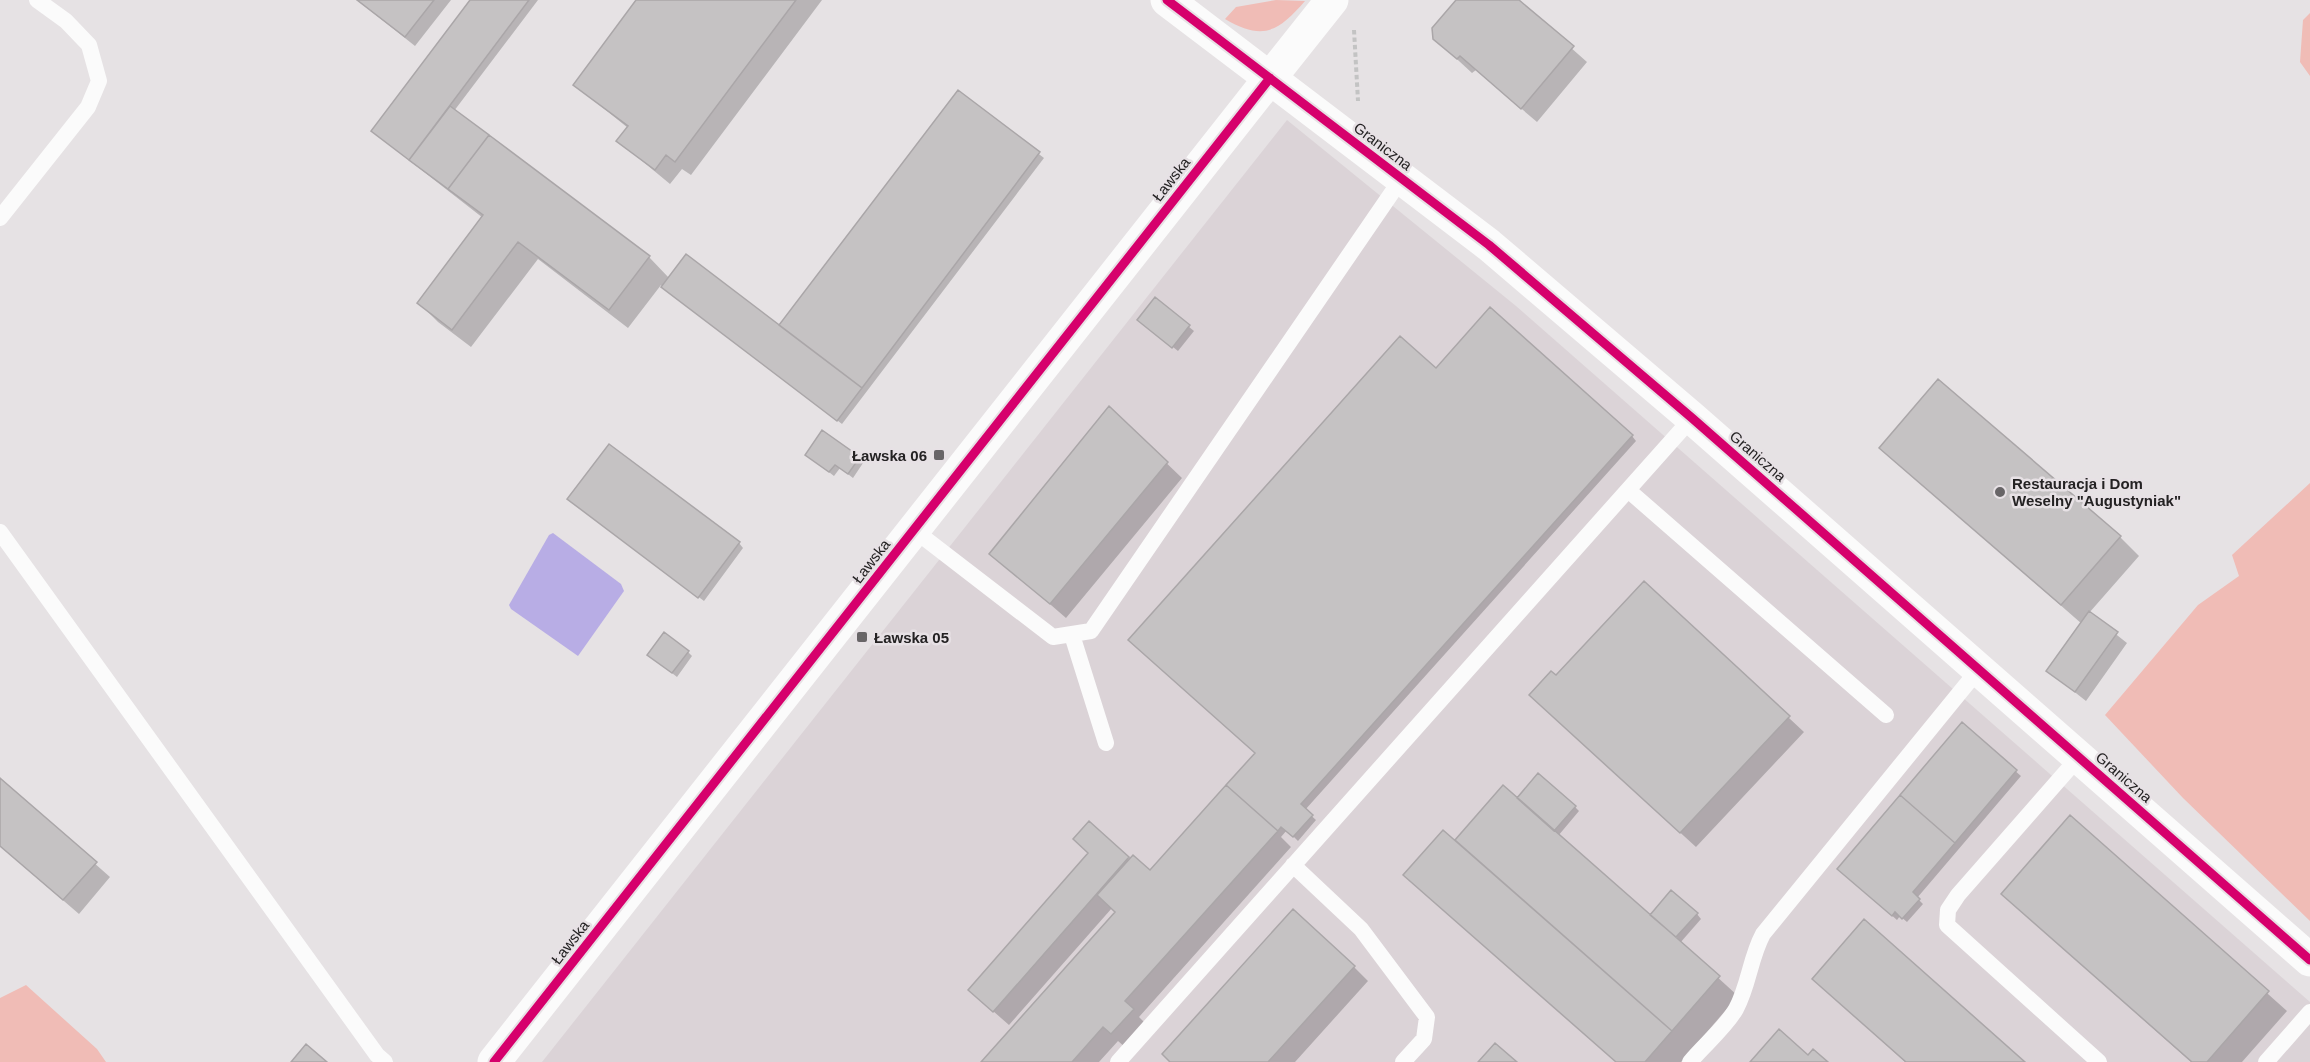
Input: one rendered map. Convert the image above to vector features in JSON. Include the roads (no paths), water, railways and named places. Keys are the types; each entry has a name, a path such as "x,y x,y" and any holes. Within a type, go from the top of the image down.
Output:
{"street":[{"name":"Graniczna","path":"1167,0 1490,246 1692,418 2310,960"},
{"name":"Ławska","path":"494,1062 1330,4"}],"lane":[{"path":"0,218 88,107 99,81 89,45 66,21 37,0"},
{"path":"914,530 1053,638 1091,631 1402,178"},
{"path":"1118,1062 1692,418"},
{"path":"1628,490 1886,715"},
{"path":"0,532 377,1055 385,1062"},
{"path":"1071,634 1106,743"},
{"path":"1690,1062 1735,1011 1744,990 1754,952 1763,934 1979,669"},
{"path":"2079,757 1958,895 1948,910 1947,925 2099,1062"},
{"path":"1293,865 1361,929 1427,1017 1424,1039 1403,1062"},
{"path":"2266,1062 2310,1012"}],"place":[{"name":"Ławska 06","path":"939,455"},
{"name":"Restauracja i Dom Weselny \"Augustyniak\"","path":"2000,492"},
{"name":"Ławska 05","path":"862,637"}]}
